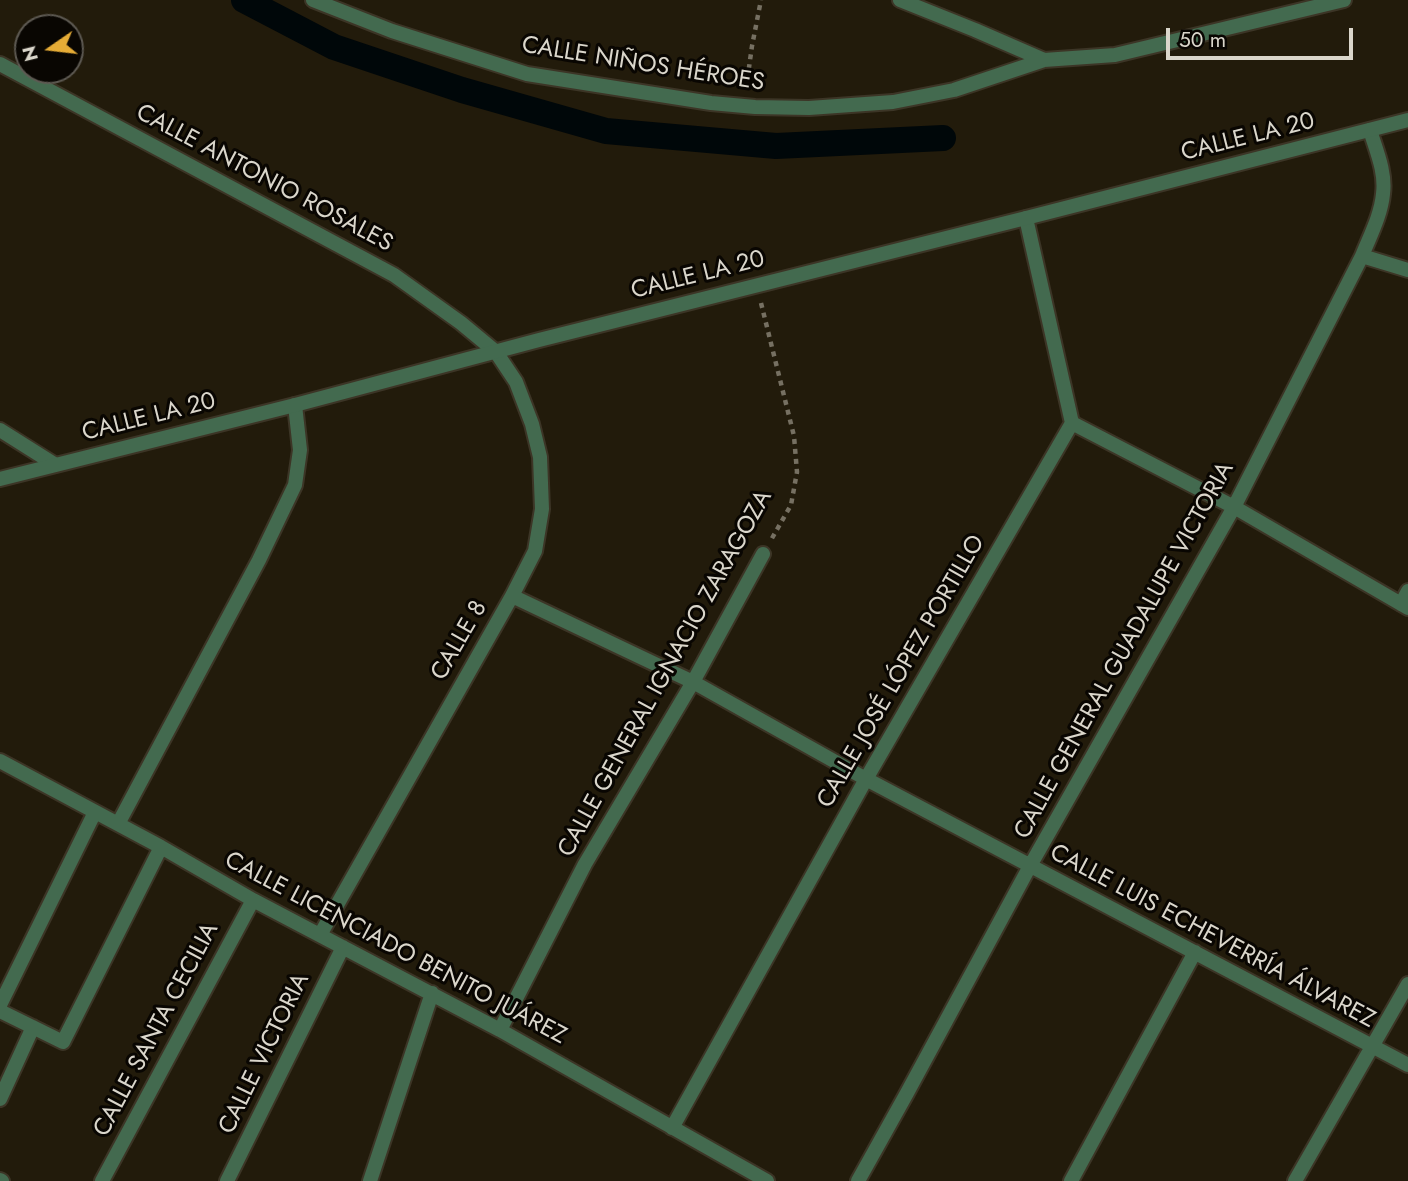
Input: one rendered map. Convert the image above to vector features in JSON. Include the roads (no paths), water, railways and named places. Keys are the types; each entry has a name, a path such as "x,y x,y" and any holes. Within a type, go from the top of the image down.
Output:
{"street":[{"name":"CALLE NIÑOS HÉROES","path":"313,0 392,31 527,74 671,98 744,106 809,108 893,102 954,90 1044,60 1115,55 1344,0"},
{"path":"900,0 1044,60"},
{"name":"CALLE ANTONIO ROSALES","path":"0,64 394,275 496,352"},
{"name":"CALLE LA 20","path":"0,479 1408,120"},
{"name":"CALLE GENERAL GUADALUPE VICTORIA","path":"858,1181 1030,866 1234,507 1362,256 1377,218 1383,193 1381,166 1370,130"},
{"path":"1026,218 1072,423 1234,507 1405,606 1408,591"},
{"path":"1362,256 1408,270"},
{"name":"CALLE 8","path":"320,935 535,551 542,509 540,457 516,383 496,352"},
{"path":"118,824 259,560 295,485 300,450 295,405"},
{"name":"CALLE JOSÉ LÓPEZ PORTILLO","path":"672,1128 866,779 1072,423"},
{"path":"0,430 54,464"},
{"name":"CALLE GENERAL IGNACIO ZARAGOZA","path":"500,1030 585,864 693,682 763,554"},
{"name":"CALLE LUIS ECHEVERRÍA ÁLVAREZ","path":"512,596 693,682 866,779 1408,1065"},
{"name":"CALLE LICENCIADO BENITO JUÁREZ","path":"0,761 161,847 253,900 500,1030 767,1181"},
{"path":"0,1005 95,811"},
{"path":"0,1011 63,1042 161,847"},
{"name":"CALLE SANTA CECILIA","path":"102,1181 253,900"},
{"name":"CALLE VICTORIA","path":"227,1181 343,947"},
{"path":"1071,1181 1195,952"},
{"path":"1295,1181 1408,984"},
{"path":"370,1181 432,993"},
{"path":"0,1099 33,1027"}],"waterway":[{"path":"244,0 334,47 462,90 606,131 776,146 943,138"}]}
